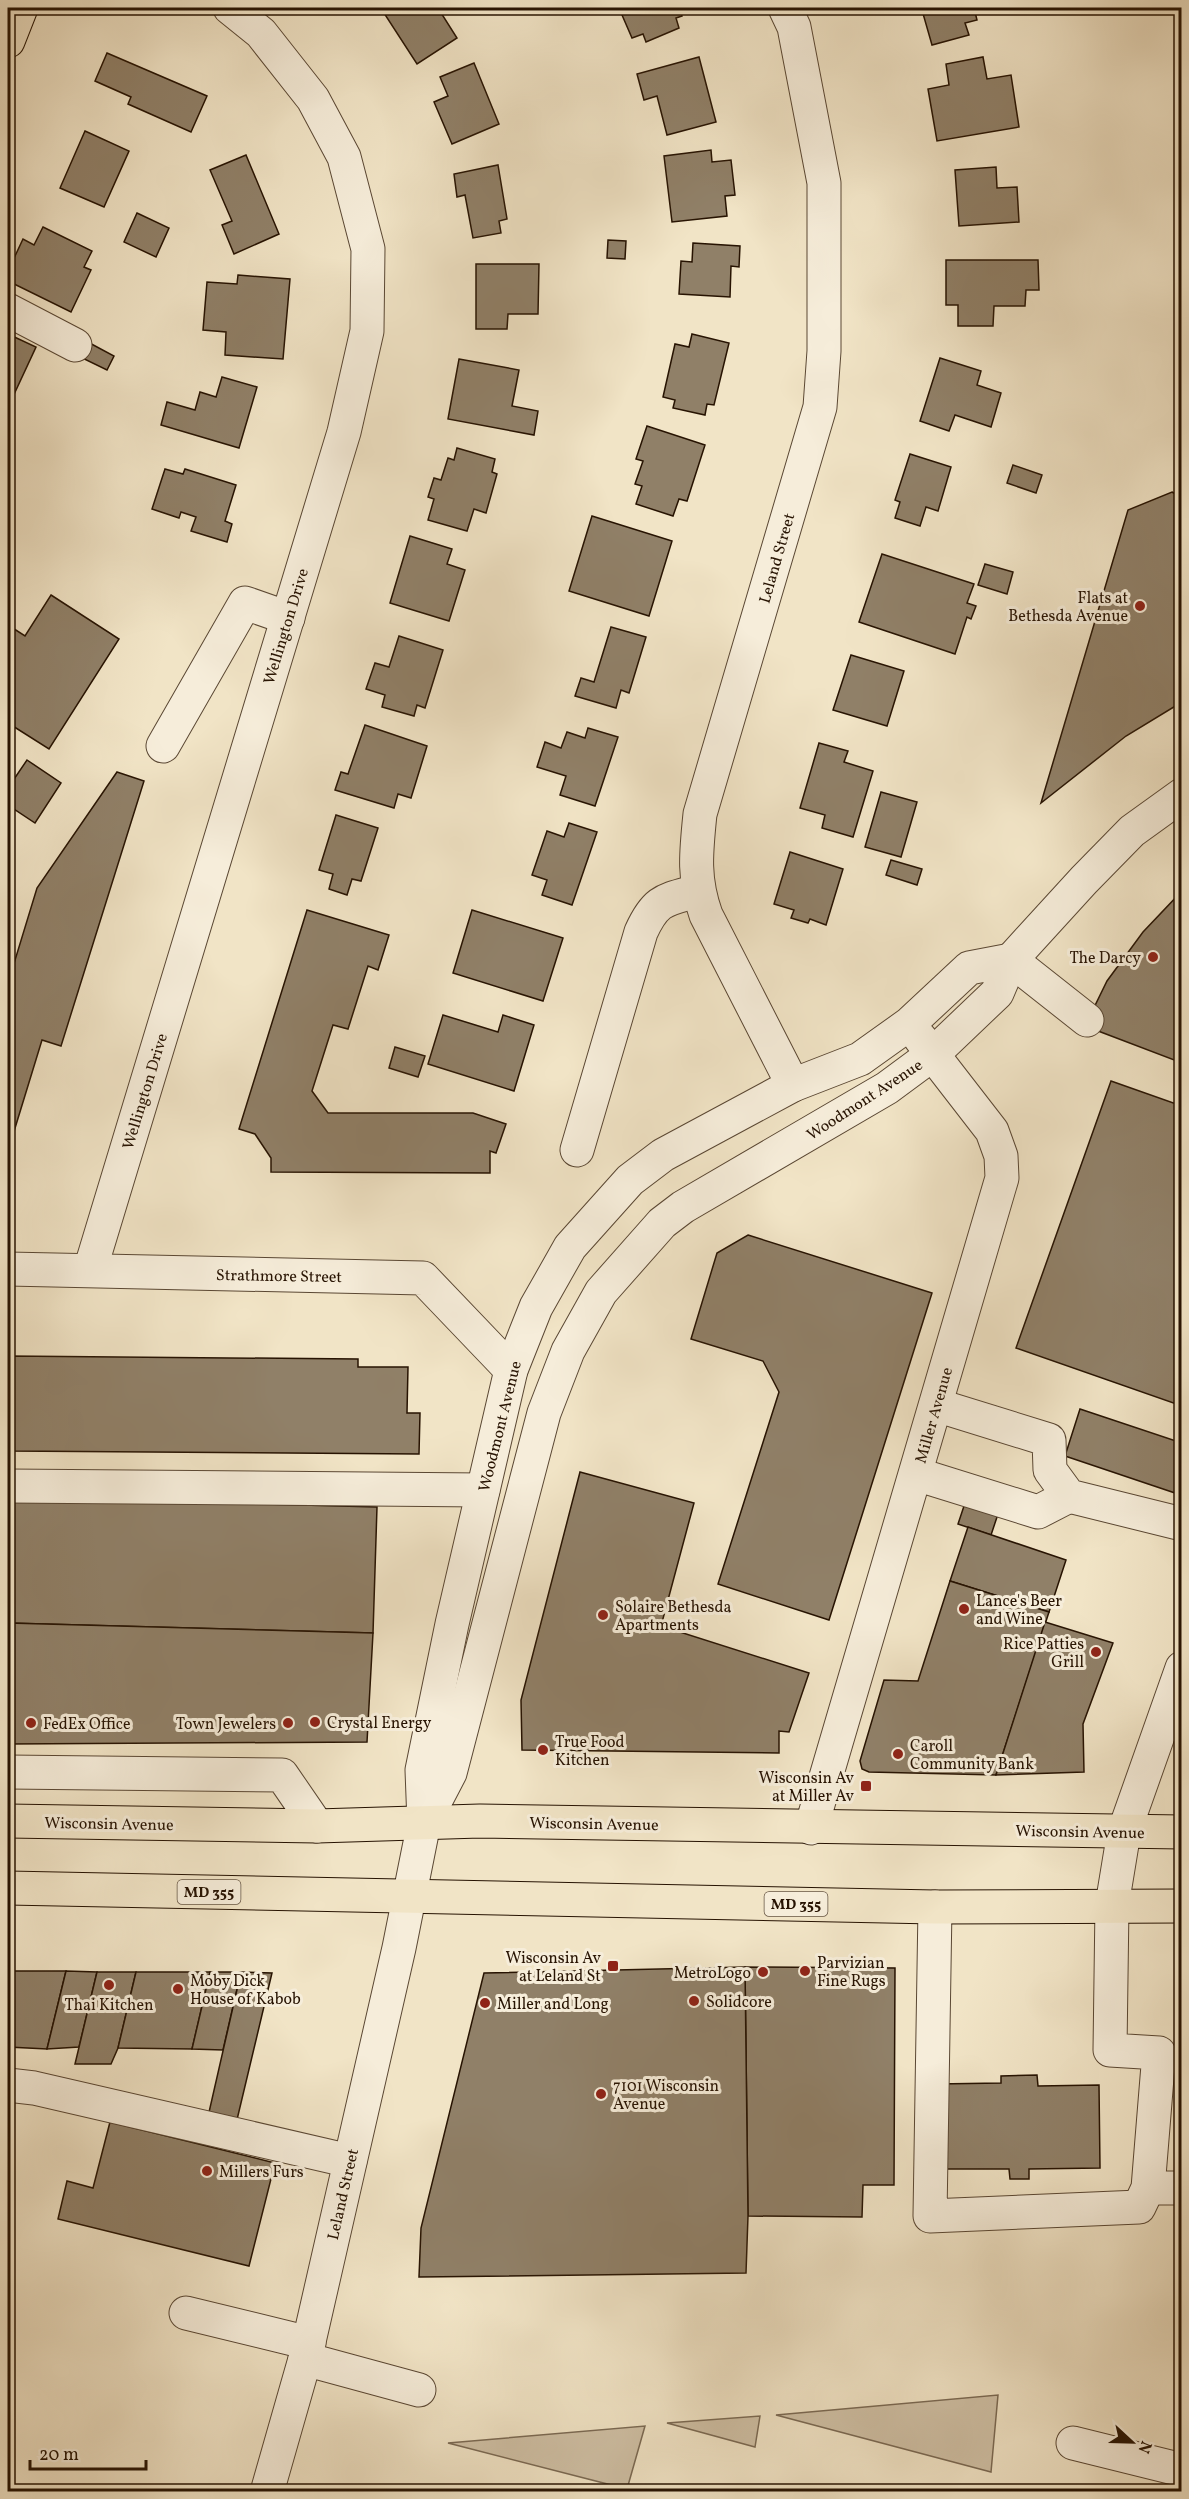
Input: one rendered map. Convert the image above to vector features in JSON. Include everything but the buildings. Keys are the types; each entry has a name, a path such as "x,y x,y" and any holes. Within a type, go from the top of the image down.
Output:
{"main road":[{"path":"8,41 21,8"},
{"name":"Wisconsin Avenue","path":"8,1821 317,1826 492,1821 811,1828 1182,1832"},
{"name":"MD 355","path":"8,1888 935,1907 1182,1906"}],"street":[{"name":"Wellington Drive","path":"90,1270 344,432 367,331 368,249 344,157 313,99 261,33 230,8"},
{"name":"Leland Street","path":"785,8 794,27 824,183 824,351 820,407 700,814 696,857 698,891 706,915 793,1085"},
{"path":"8,310 75,345"},
{"path":"163,746 245,603 288,618"},
{"name":"Woodmont Avenue","path":"424,1823 450,1773 544,1413 568,1351 602,1292 662,1223 683,1207 887,1088 933,1054 997,993 1011,960 1084,880 1132,831 1182,795"},
{"path":"577,1150 647,918 660,903 698,891"},
{"path":"1011,960 1086,1020"},
{"name":"Woodmont Avenue","path":"410,1895 424,1823 422,1770 449,1635 511,1370 536,1307 570,1247 630,1180 663,1155 793,1085 861,1059 909,1024 969,968 1011,960"},
{"name":"Miller Avenue","path":"811,1828 1002,1178 1001,1156 992,1131 909,1024"},
{"name":"Strathmore Street","path":"8,1269 423,1278 511,1370"},
{"path":"536,1307 568,1351"},
{"path":"936,1405 1049,1440 1050,1470 1069,1496 1182,1524"},
{"path":"916,1474 1038,1512 1069,1496"},
{"path":"8,1486 483,1490"},
{"path":"935,1907 930,2216 1139,2206 1148,2188 1159,2053 1110,2050 1112,1905 1124,1832 1182,1668"},
{"path":"8,1772 282,1775 317,1826"},
{"name":"Leland Street","path":"267,2492 307,2351 410,1895"},
{"path":"8,2085 34,2088 350,2161"},
{"path":"1148,2188 1182,2188"},
{"path":"186,2313 307,2351 419,2390"},
{"path":"1073,2443 1182,2470"}],"shaded area":[{"path":"998,2395 991,2472 776,2415"},
{"path":"760,2416 755,2447 667,2423"},
{"path":"645,2426 627,2489 448,2443"}],"place":[{"name":"Flats at Bethesda Avenue","path":"1140,606"},
{"name":"The Darcy","path":"1153,957"},
{"name":"Lance's Beer and Wine","path":"964,1609"},
{"name":"Solaire Bethesda Apartments","path":"603,1615"},
{"name":"Rice Patties Grill","path":"1096,1652"},
{"name":"Crystal Energy","path":"315,1722"},
{"name":"FedEx Office","path":"31,1723"},
{"name":"Town Jewelers","path":"288,1723"},
{"name":"True Food Kitchen","path":"543,1750"},
{"name":"Caroll Community Bank","path":"898,1754"},
{"name":"Wisconsin Av at Miller Av","path":"866,1786"},
{"name":"Wisconsin Av at Leland St","path":"613,1966"},
{"name":"Parvizian Fine Rugs","path":"805,1971"},
{"name":"MetroLogo","path":"763,1972"},
{"name":"Thai Kitchen","path":"109,1985"},
{"name":"Moby Dick House of Kabob","path":"178,1989"},
{"name":"Solidcore","path":"694,2001"},
{"name":"Miller and Long","path":"485,2003"},
{"name":"7101 Wisconsin Avenue","path":"601,2094"},
{"name":"Millers Furs","path":"207,2171"}]}
